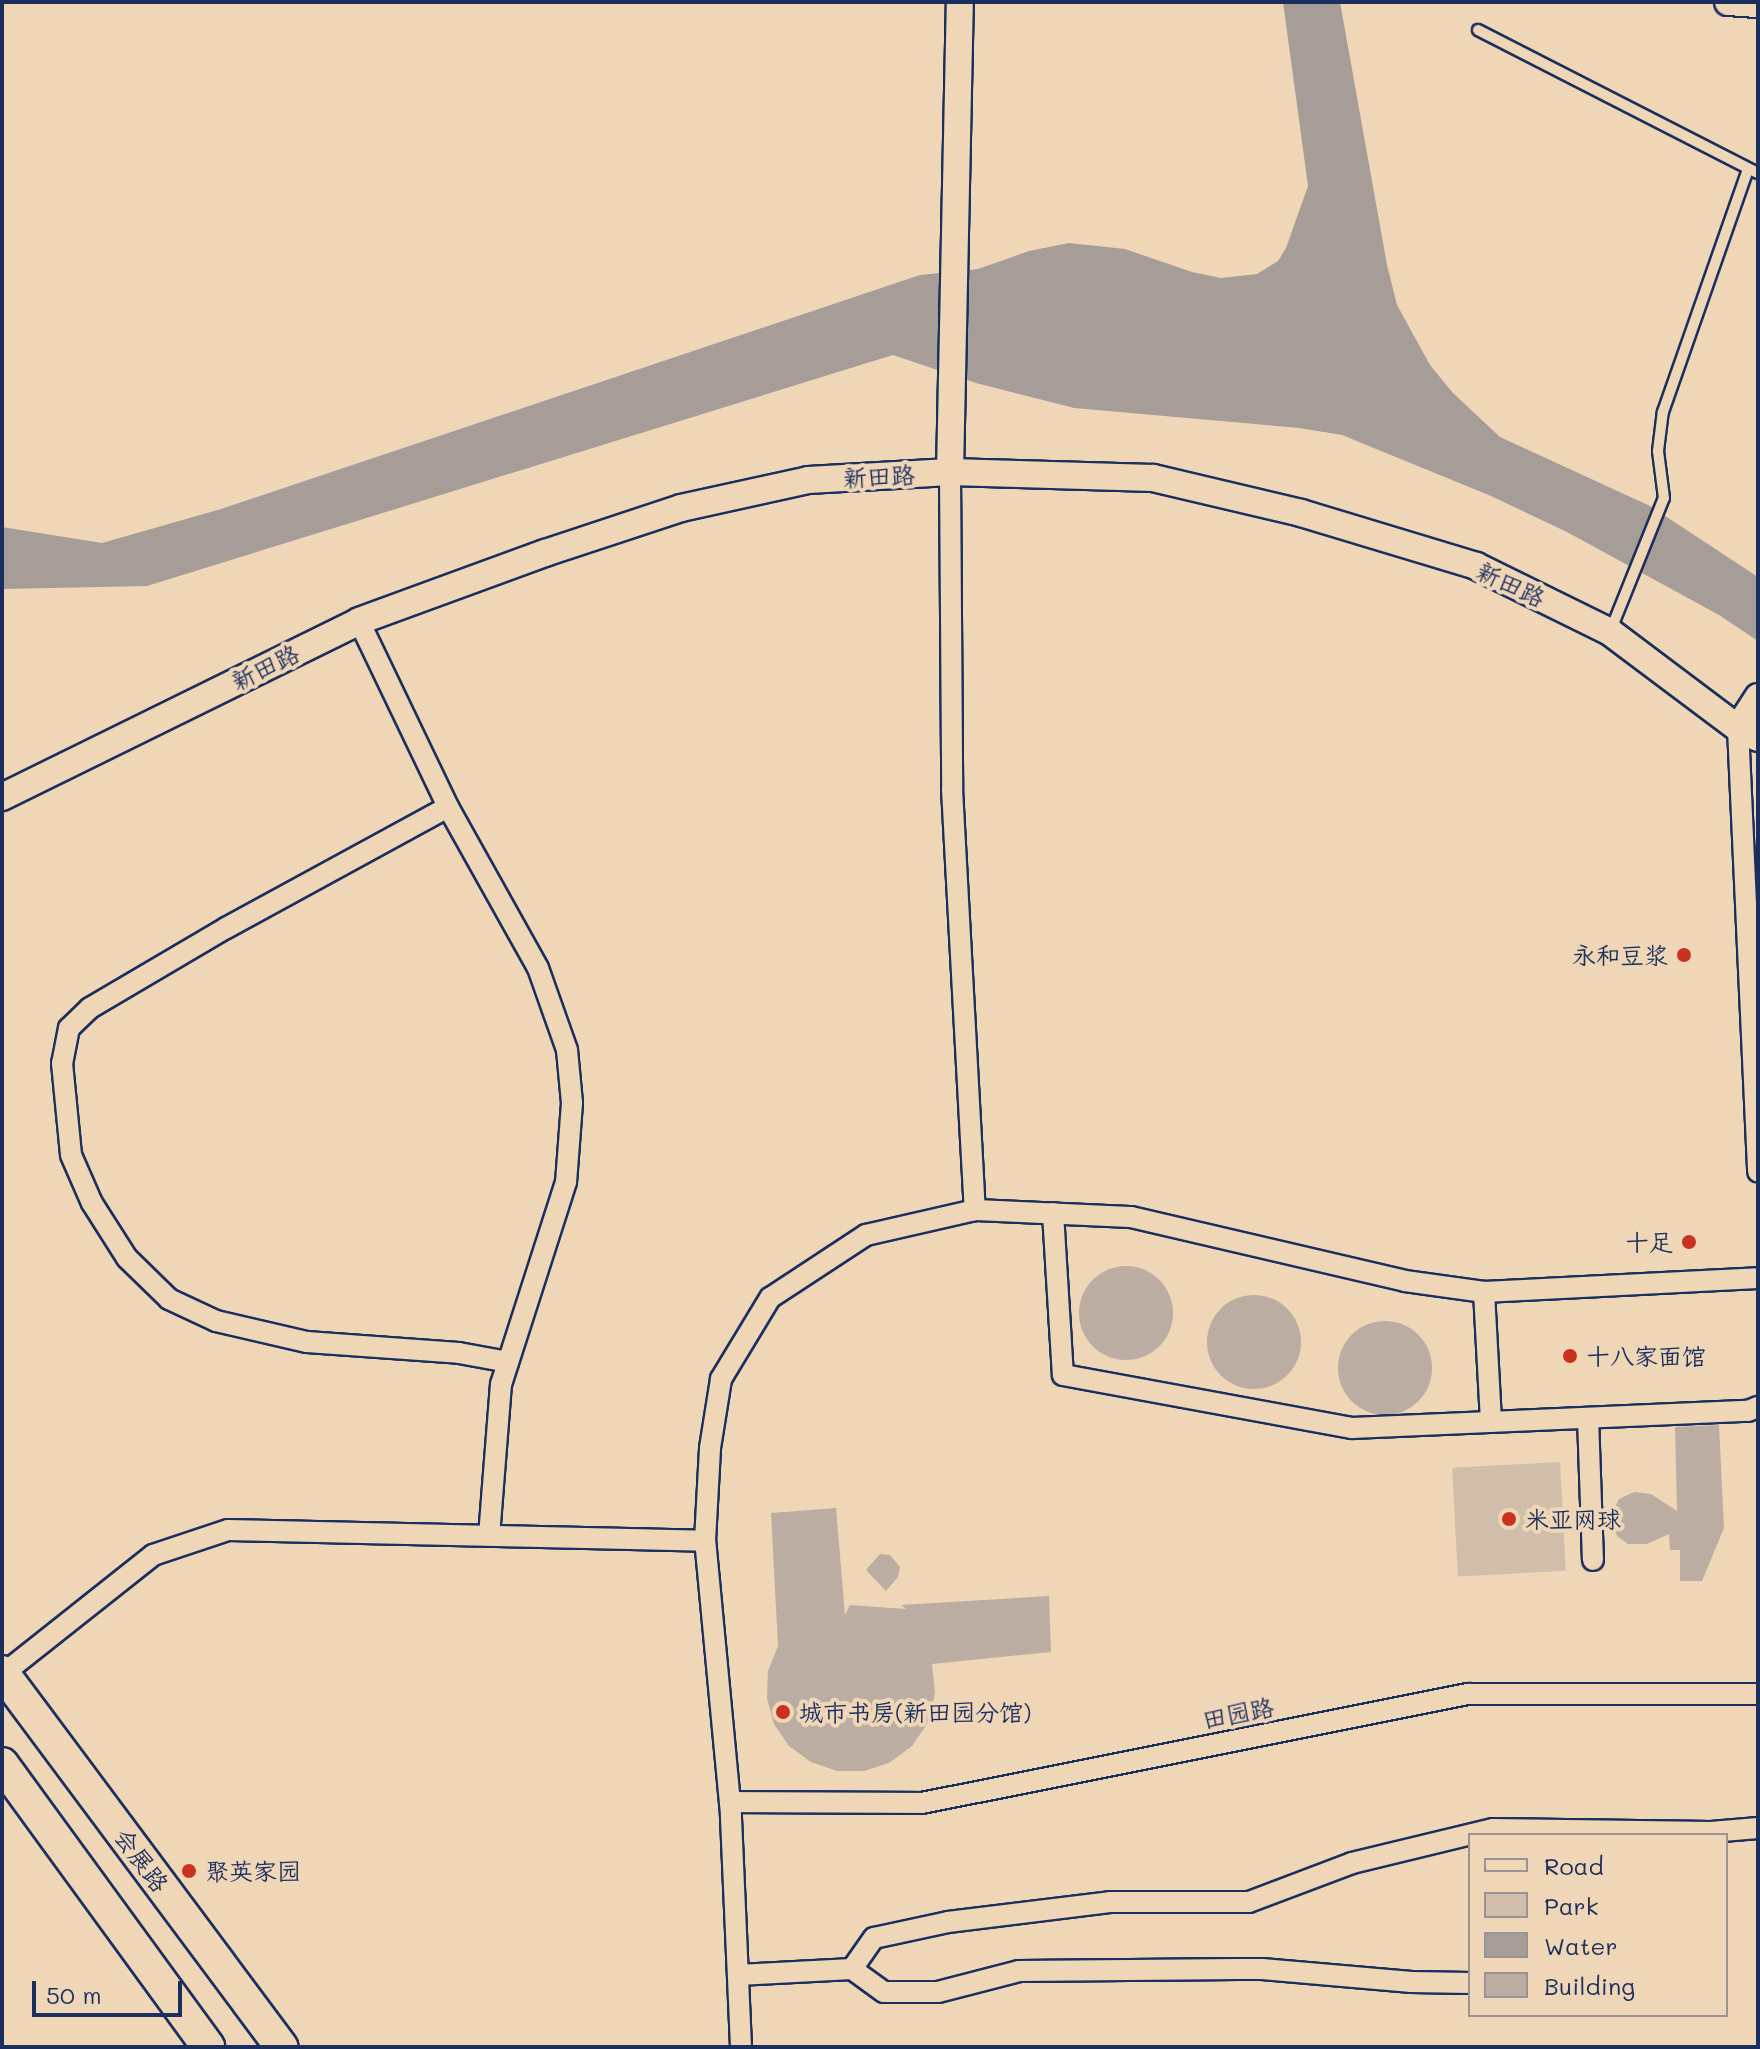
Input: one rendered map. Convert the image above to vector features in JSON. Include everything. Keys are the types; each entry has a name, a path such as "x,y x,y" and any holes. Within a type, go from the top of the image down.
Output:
{"main road":[{"name":"会展路","path":"3,1673 282,2047"},
{"path":"2,1764 208,2047"}],"street":[{"path":"960,2 950,472 952,789 975,1210"},
{"path":"1728,2 1758,4"},
{"name":"新田路","path":"2,797 359,621 681,508 808,480 950,472 1153,478 1301,513 1476,566 1610,632 1748,733"},
{"path":"359,621 448,807 538,968 567,1050 572,1103 566,1182 501,1384 489,1536"},
{"path":"1758,697 1748,733 1758,1172"},
{"path":"448,807 226,928 90,1008 69,1028 62,1063 71,1155 92,1203 127,1258 169,1299 180,1305 216,1321 307,1342 459,1353 508,1362"},
{"path":"741,2047 730,1802 705,1541 710,1448 721,1379 770,1298 866,1235 975,1210 1131,1217 1405,1281 1484,1292 1758,1278"},
{"path":"1053,1213 1063,1375 1352,1428 1748,1411 1758,1407"},
{"path":"1484,1292 1491,1422"},
{"path":"1588,1418 1593,1560"},
{"path":"3,1673 153,1555 228,1530 705,1541"},
{"name":"田园路","path":"730,1802 922,1803 1468,1694 1758,1694"},
{"path":"1476,1833 1493,1829 1608,1833 1711,1832 1758,1828"},
{"path":"852,1969 874,1938 948,1922 1110,1902 1249,1902 1352,1863 1468,1835"},
{"path":"738,1975 852,1969 884,1992 938,1992 1019,1971 1262,1969 1411,1982 1468,1983"}],"lane":[{"path":"1478,30 1753,171 1663,412 1658,442 1664,498 1610,632"}],"green space":[{"name":"米亚网球","path":"1560,1462 1566,1571 1458,1577 1452,1468"}],"water":[{"path":"1283,2 1340,2 1387,265 1397,305 1430,365 1453,393 1500,437 1650,506 1758,577 1758,641 1719,615 1567,532 1491,496 1342,435 1299,428 1074,408 976,383 893,355 147,586 2,589 2,527 102,543 221,509 920,275 978,269 1029,251 1069,243 1125,249 1192,272 1221,278 1257,274 1278,261 1286,248 1308,186"}],"building":[{"path":"1126,1266 1144,1269 1159,1280 1170,1295 1173,1313 1170,1331 1159,1346 1144,1357 1126,1360 1108,1357 1093,1346 1082,1331 1079,1313 1082,1295 1093,1280 1108,1269"},
{"path":"1254,1295 1272,1298 1288,1308 1298,1324 1301,1342 1298,1360 1288,1376 1272,1386 1254,1389 1236,1386 1220,1376 1210,1360 1207,1342 1210,1324 1220,1308 1236,1298"},
{"path":"1385,1321 1403,1324 1418,1335 1429,1350 1432,1368 1429,1386 1418,1401 1403,1412 1385,1415 1367,1412 1352,1401 1341,1386 1338,1368 1341,1350 1352,1335 1367,1324"},
{"path":"1719,1425 1724,1528 1702,1581 1680,1581 1680,1550 1670,1550 1669,1534 1647,1544 1628,1544 1617,1536 1611,1514 1619,1499 1634,1492 1651,1494 1677,1511 1675,1427"},
{"path":"836,1508 845,1615 850,1605 906,1609 901,1605 1049,1596 1051,1652 932,1664 935,1693 929,1721 912,1746 889,1763 864,1771 837,1771 811,1762 789,1746 774,1724 767,1698 768,1671 778,1646 771,1513"},
{"path":"880,1554 890,1555 900,1567 898,1577 886,1591 866,1570"}],"place":[{"name":"永和豆浆","path":"1684,955"},
{"name":"十足","path":"1689,1242"},
{"name":"十八家面馆","path":"1570,1356"},
{"name":"米亚网球","path":"1509,1519"},
{"name":"城市书房(新田园分馆)","path":"783,1712"},
{"name":"聚英家园","path":"189,1871"}]}
